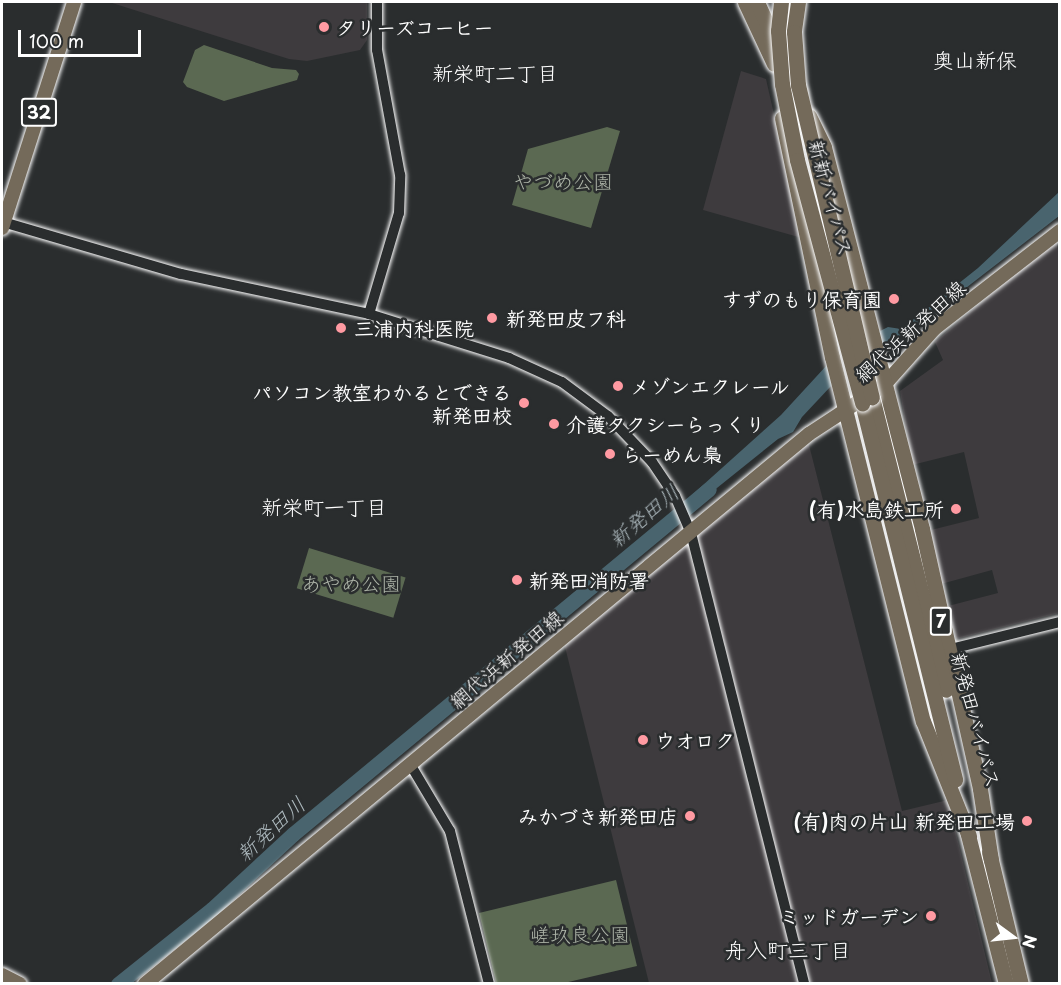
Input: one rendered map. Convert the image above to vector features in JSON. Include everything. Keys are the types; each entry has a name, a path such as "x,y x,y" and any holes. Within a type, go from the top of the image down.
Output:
{"highway":[{"name":"7","path":"745,2 773,62 788,160 832,357 842,390 861,403 922,721 969,836"},
{"name":"7","path":"758,2 824,147 885,384 980,789 991,860"},
{"name":"新新バイパス","path":"781,2 778,31 782,84 797,160 861,403"},
{"name":"新新バイパス","path":"798,2 794,32 798,85 861,403"},
{"name":"新発田バイパス","path":"861,403 991,860 1021,984"},
{"name":"新発田バイパス","path":"903,551 1006,984"}],"main road":[{"name":"32","path":"2,225 74,2"},
{"name":"網代浜新発田線","path":"145,984 410,764 688,526 809,434 861,403 885,384 934,330 1059,231"},
{"path":"2,975 20,984"}],"street":[{"path":"369,314 399,203 400,175 377,50 377,2"},
{"path":"2,225 181,274 369,314 509,358 562,382 591,402 634,441 675,496 688,526 804,984"},
{"path":"947,650 1059,622"},
{"path":"410,764 450,831 489,984"}],"shaded area":[{"path":"109,2 367,2 367,40 360,50 307,61 289,59"},
{"path":"741,71 766,79 802,238 703,210"},
{"path":"1055,239 1060,256 1059,613 956,639 948,606 998,593 992,570 941,584 927,531 979,518 964,452 912,465 900,391 943,360 935,342"},
{"path":"808,441 902,811 948,800 992,983 649,983 564,643"}],"green space":[{"path":"204,45 272,68 296,70 299,74 297,80 224,101 187,87 183,82 195,50"},
{"name":"やづめ公園","path":"607,127 620,131 591,228 512,205 528,149"},
{"name":"あやめ公園","path":"309,548 406,578 393,618 297,588"},
{"name":"嵯玖良公園","path":"616,880 637,966 564,983 496,983 479,913"}],"water":[{"path":"1059,192 1059,216 883,352 878,332 888,327 901,329 909,323 978,268"},
{"path":"827,365 832,385 802,417 793,432 778,439 697,504 693,494 781,415"}],"waterway":[{"name":"新発田川","path":"118,984 212,909 293,834 709,489"}],"place":[{"name":"タリーズコーヒー","path":"324,27"},
{"name":"すずのもり保育園","path":"894,299"},
{"name":"新発田皮フ科","path":"492,318"},
{"name":"三浦内科医院","path":"341,328"},
{"name":"メゾンエクレール","path":"618,386"},
{"name":"パソコン教室わかるとできる 新発田校","path":"524,403"},
{"name":"介護タクシーらっくり","path":"554,424"},
{"name":"らーめん梟","path":"610,454"},
{"name":"(有)水島鉄工所","path":"956,509"},
{"name":"新発田消防署","path":"517,580"},
{"name":"ウオロク","path":"643,740"},
{"name":"みかづき新発田店","path":"690,816"},
{"name":"(有)肉の片山 新発田工場","path":"1027,821"},
{"name":"ミッドガーデン","path":"931,916"}],"district":[{"name":"奥山新保","path":"975,59"},
{"name":"新栄町二丁目","path":"495,72"},
{"name":"新栄町一丁目","path":"324,506"},
{"name":"舟入町三丁目","path":"788,949"}]}
